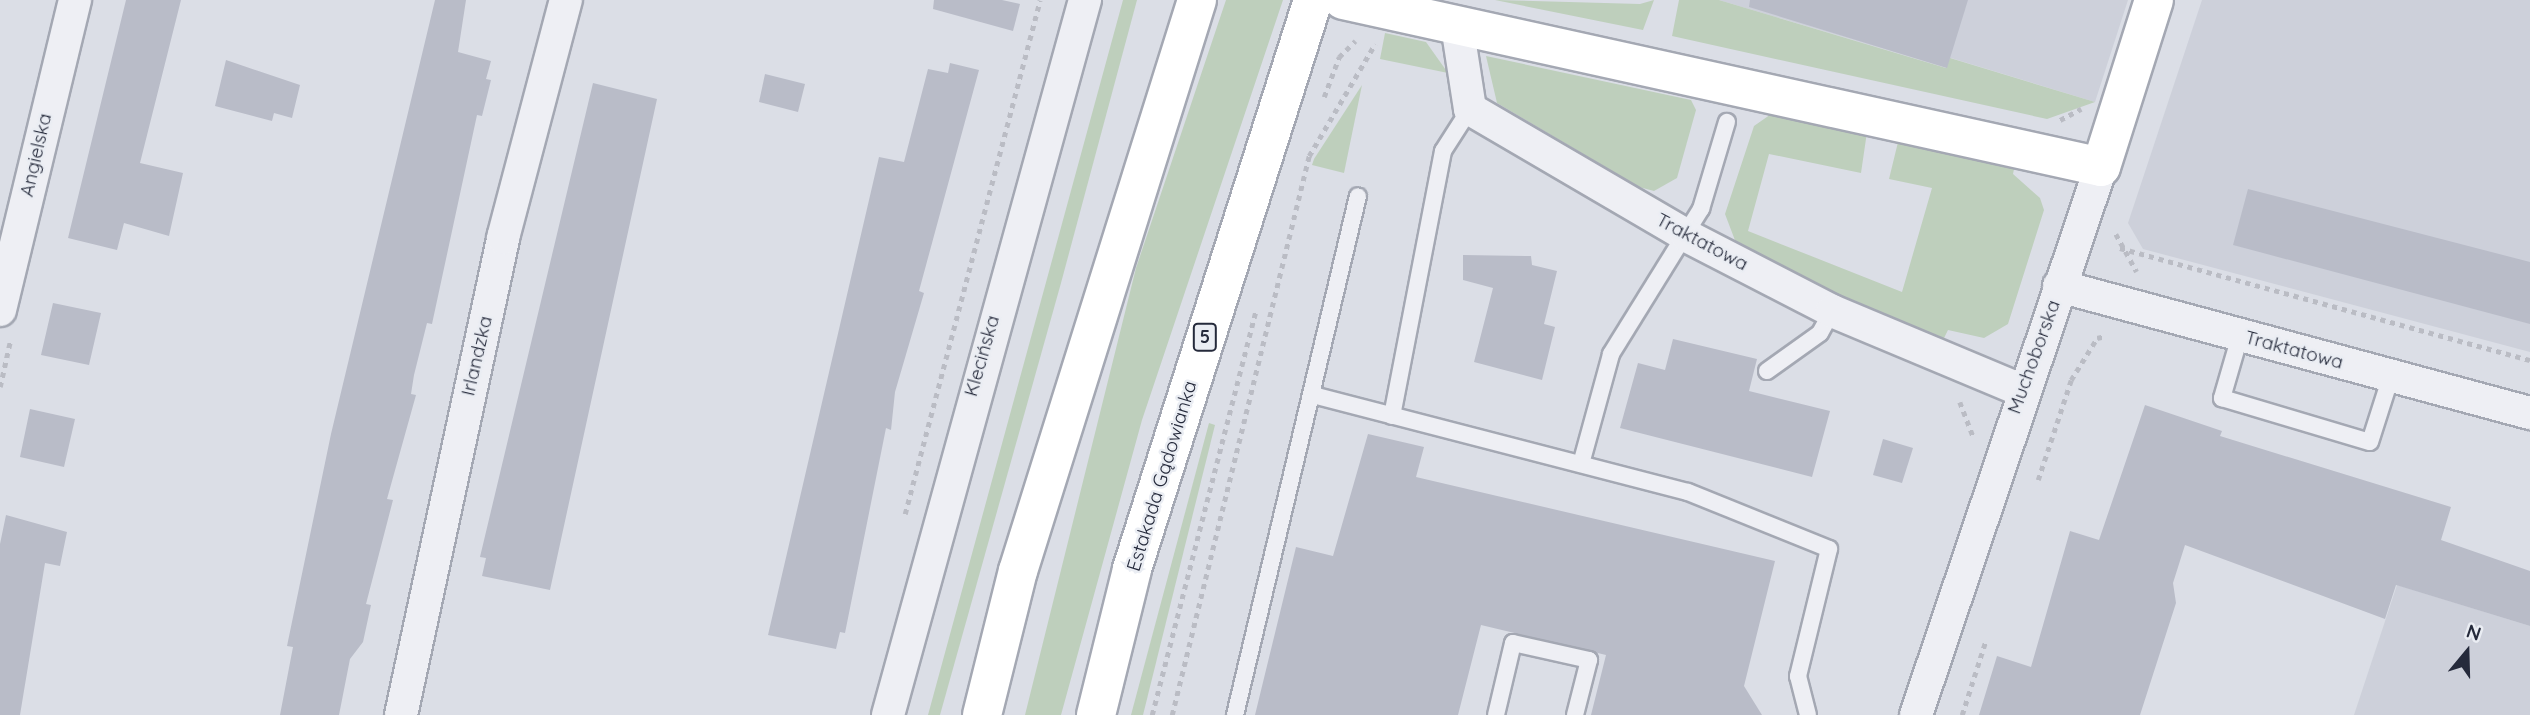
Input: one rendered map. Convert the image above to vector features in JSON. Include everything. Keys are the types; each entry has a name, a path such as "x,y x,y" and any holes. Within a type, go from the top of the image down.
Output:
{"main road":[{"path":"1178,47 1184,0"},
{"path":"982,715 1018,571 1178,47 1197,0"},
{"name":"Estakada Gądowianka","path":"1096,715 1132,569 1313,0"},
{"name":"Muchoborska","path":"2101,167 2154,0"},
{"path":"1350,17 1436,15 2101,167"}],"street":[{"name":"Angielska","path":"0,310 75,0"},
{"name":"Irlandzka","path":"401,715 503,239 566,0"},
{"name":"Klecińska","path":"888,715 1084,0"},
{"path":"1436,15 1470,109"},
{"name":"Traktatowa","path":"1470,109 1687,236 1832,311 2021,390"},
{"name":"Muchoborska","path":"1916,715 2021,390 2101,167"},
{"name":"Traktatowa","path":"2059,286 2530,413"}],"lane":[{"path":"1392,416 1443,151 1470,109"},
{"path":"1581,464 1611,354 1687,236 1727,122"},
{"path":"1235,715 1358,196"},
{"path":"1767,371 1820,333 1832,311"},
{"path":"2240,336 2221,398 2370,442 2391,376"},
{"path":"1312,395 1688,492 1829,549 1798,676 1808,715"},
{"path":"1496,715 1513,643 1588,660 1575,715"}],"path":[{"path":"904,518 1040,0"},
{"path":"1321,105 1350,17"},
{"path":"1172,715 1309,156 1370,60 1376,32"},
{"path":"2047,126 2088,110"},
{"path":"1301,152 1306,140"},
{"path":"2112,221 2120,248 2143,280"},
{"path":"2120,248 2530,360"},
{"path":"1152,715 1252,326"},
{"path":"2038,480 2071,380 2097,338 2116,333"},
{"path":"1952,390 1968,414 1973,440"},
{"path":"1962,715 1986,640"}],"shaded area":[{"path":"1719,0 2128,0 2095,102 1951,58 1947,68"},
{"path":"2202,0 2530,0 2530,352 2143,249 2128,223"},
{"path":"2397,585 2530,626 2530,715 2354,715"}],"green space":[{"path":"1123,0 1137,0 1061,283 940,715 928,715"},
{"path":"1226,0 1283,0 1142,420 1061,715 1025,715 1136,268"},
{"path":"1495,0 1640,4 1654,0 1643,30"},
{"path":"1679,0 1719,0 1946,68 1950,58 2095,102 2047,119 1672,36"},
{"path":"1385,33 1426,42 1448,73 1380,59"},
{"path":"1486,56 1691,100 1696,110 1677,178 1654,191 1639,187 1497,103"},
{"path":"1362,85 1344,173 1312,165 1314,159"},
{"path":"1774,112 1867,132 1861,173 1769,154 1748,231 1902,292 1932,188 1889,179 1899,138 2015,164 2013,174 2040,198 2044,210 2008,324 1984,338 1948,330 1943,340 1852,304 1736,243 1725,214 1754,126"},
{"path":"1209,423 1215,425 1143,715 1131,715"}],"building":[{"path":"126,0 181,0 140,163 183,173 169,236 124,223 117,250 68,238"},
{"path":"435,0 466,0 458,52 491,61 486,79 491,80 482,116 477,115 432,324 427,323 414,375 411,394 416,395 387,499 393,500 366,604 371,605 363,642 350,659 339,715 280,715 293,647 287,646 331,434"},
{"path":"934,0 1002,0 1020,4 1013,31 933,9"},
{"path":"1750,0 1968,0 1947,68 1749,7"},
{"path":"226,60 300,85 292,118 274,113 272,121 215,106"},
{"path":"950,63 979,70 919,291 924,293 895,392 891,430 886,428 845,633 840,632 836,649 768,635 879,157 904,162 928,69 948,73"},
{"path":"765,74 805,84 798,112 759,102"},
{"path":"593,83 657,99 550,590 482,576 486,558 480,557"},
{"path":"2248,189 2530,262 2530,324 2233,245"},
{"path":"1463,255 1531,256 1532,265 1557,271 1544,324 1555,327 1542,380 1474,362 1493,288 1463,280"},
{"path":"53,303 101,313 89,365 41,355"},
{"path":"1673,339 1757,359 1749,391 1830,411 1812,477 1620,428 1638,363 1665,370"},
{"path":"2145,405 2222,431 2220,436 2451,507 2441,540 2530,571 2530,626 2396,585 2385,619 2185,545 2173,583 2176,603 2140,715 1979,715 1997,656 2031,667 2070,531 2099,540"},
{"path":"30,409 75,419 64,467 20,457"},
{"path":"1368,434 1424,447 1416,477 1775,561 1744,686 1762,715 1591,715 1606,655 1481,625 1458,715 1255,715 1296,547 1333,556"},
{"path":"1883,439 1913,448 1902,483 1873,475"},
{"path":"6,515 67,532 60,566 45,563 20,715 0,715 0,544"}]}
